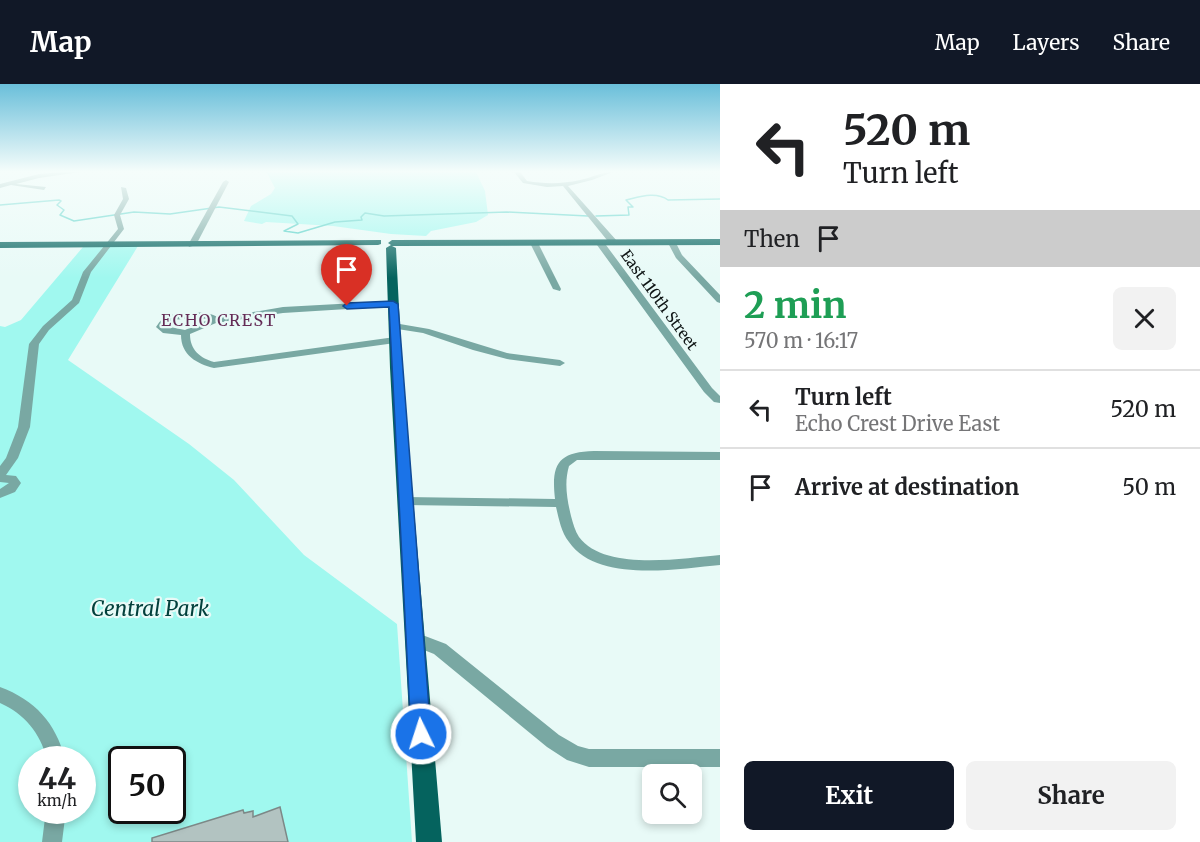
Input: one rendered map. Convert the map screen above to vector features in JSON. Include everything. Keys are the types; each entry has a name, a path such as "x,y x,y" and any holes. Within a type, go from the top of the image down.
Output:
{"main road":[{"path":"0,245 358,243 386,248 422,243 720,242"},
{"path":"386,248 393,304 429,842"}],"street":[{"path":"4,477 10,476 12,458 26,417 34,344 46,328 76,301 85,274 121,229 117,216 122,207"},
{"path":"192,245 213,207"},
{"name":"East 110th Street","path":"584,207 614,243"},
{"path":"534,243 557,289"},
{"name":"East 110th Street","path":"600,243 718,400"},
{"path":"672,243 679,256 720,300"},
{"path":"230,318 177,317 166,320 160,327 166,331 186,333 208,323 230,318 295,309 393,304"},
{"path":"186,333 185,338 191,354 201,362 214,364 424,328 477,349 504,356 560,363"},
{"path":"720,456 611,454 574,457 568,459 560,468 561,503 572,536 582,547 602,559 638,564 720,561"},
{"path":"0,494 14,486 4,477"},
{"path":"405,501 561,503"},
{"path":"414,643 440,649 553,741 574,754 590,758 720,758"},
{"path":"0,695 22,706 36,717 50,738 52,746"},
{"path":"52,842 54,824"}],"green space":[{"path":"250,207 487,207 488,215 476,222 431,231 426,236 333,226 266,222 262,224 244,221"},
{"name":"Central Park","path":"138,246 68,360 189,444 234,480 304,555 397,624 412,842 0,842 0,326 5,327 21,320 83,247"}],"building":[{"path":"280,807 288,842 152,842 152,838 243,810 244,813 253,811 253,817"}],"waterway":[{"path":"60,207 64,210 60,215 74,221 134,212 170,214 216,207"},
{"path":"222,207 292,216 298,224 284,231 298,233 335,222 362,220 361,217 365,213 384,216 507,212 588,216"},
{"path":"596,216 629,215 628,207"}],"district":[{"name":"ECHO CREST","path":"219,320"}],"route":[{"path":"347,306 393,304 421,734"}]}
